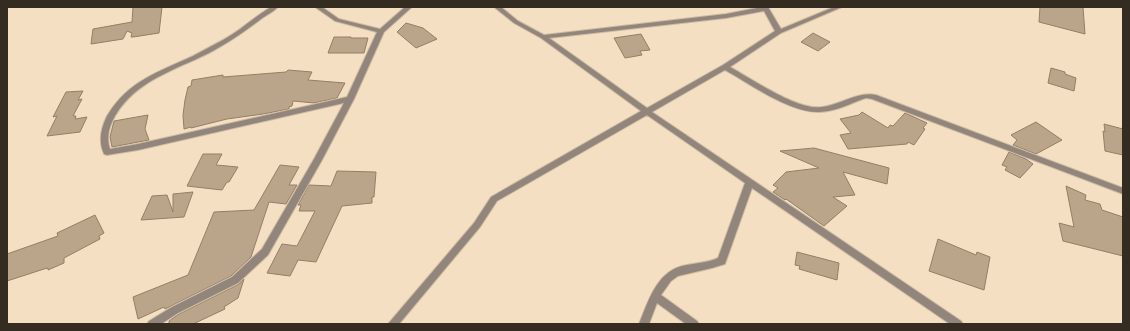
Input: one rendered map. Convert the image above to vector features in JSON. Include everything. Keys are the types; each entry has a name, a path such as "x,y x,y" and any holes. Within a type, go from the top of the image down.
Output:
{"street":[{"path":"275,7 256,19 240,32 203,53 159,73 126,96 112,113 105,129 104,145 107,152 138,147 350,99"},
{"path":"318,7 337,20 381,31"},
{"path":"152,324 175,310 235,280 265,252 318,160 350,99 381,31 409,7"},
{"path":"497,7 516,22 543,37 646,111 958,324"},
{"path":"393,324 477,225 494,199 725,67 779,32 839,7"},
{"path":"543,37 726,16 765,8 779,32"},
{"path":"725,67 780,98 808,108 820,110 866,96 873,97 1123,191"},
{"path":"644,324 656,297 666,280 680,270 711,266 722,261 750,181"},
{"path":"656,297 694,324"}],"building":[{"path":"133,7 162,7 159,33 131,37 132,33 127,31 123,39 91,44 93,29 132,22"},
{"path":"1040,7 1083,7 1085,34 1039,22"},
{"path":"406,23 423,28 437,39 416,48 397,32"},
{"path":"813,33 830,42 818,51 801,42"},
{"path":"641,34 650,50 640,51 642,55 625,58 614,38"},
{"path":"334,37 368,38 364,53 328,53"},
{"path":"1051,68 1065,72 1065,74 1076,78 1074,91 1048,83"},
{"path":"288,70 312,72 308,80 345,83 337,98 314,103 293,101 292,106 289,107 289,109 227,119 184,129 183,115 185,100 188,87 191,86 192,80 223,75 223,77 286,72"},
{"path":"83,91 78,100 82,99 73,116 76,116 75,119 87,117 80,132 47,136 57,116 53,117 66,92"},
{"path":"862,112 888,128 890,125 893,126 905,113 927,123 923,128 925,129 914,145 908,142 907,144 848,149 840,135 851,133 840,119 859,115"},
{"path":"148,115 145,129 149,140 112,147 110,137 114,121"},
{"path":"1036,122 1062,140 1036,154 1013,145 1017,140 1011,135"},
{"path":"1104,124 1123,129 1123,155 1105,151 1103,131 1105,132"},
{"path":"814,148 889,168 887,184 843,172 855,195 833,197 847,206 824,226 786,199 785,200 773,192 778,188 773,185 786,172 819,168 780,151"},
{"path":"1009,152 1026,159 1033,164 1020,178 1005,170 1007,167 1002,165"},
{"path":"203,154 222,154 216,165 238,167 222,190 187,186"},
{"path":"280,165 299,167 289,185 297,185 286,204 269,202 251,257 231,276 165,309 164,307 138,319 133,297 188,275 214,212 254,210"},
{"path":"337,171 376,172 374,197 372,197 372,203 342,206 316,262 298,260 290,276 267,273 282,244 297,246 315,211 299,211 301,205 298,205 309,185 331,186"},
{"path":"1066,186 1086,195 1085,200 1100,204 1102,210 1123,217 1123,256 1063,241 1059,223 1074,227"},
{"path":"193,192 184,217 141,220 152,196 167,195 173,212 173,194"},
{"path":"95,215 104,233 99,236 100,239 64,258 64,263 48,270 48,268 44,269 7,281 7,254 58,236 57,233"},
{"path":"938,239 976,255 977,252 990,257 984,290 929,271"},
{"path":"797,252 839,263 837,280 799,269 800,266 795,265"},
{"path":"244,279 238,298 224,307 225,309 193,324 169,324 169,321 179,314 239,284"}]}
